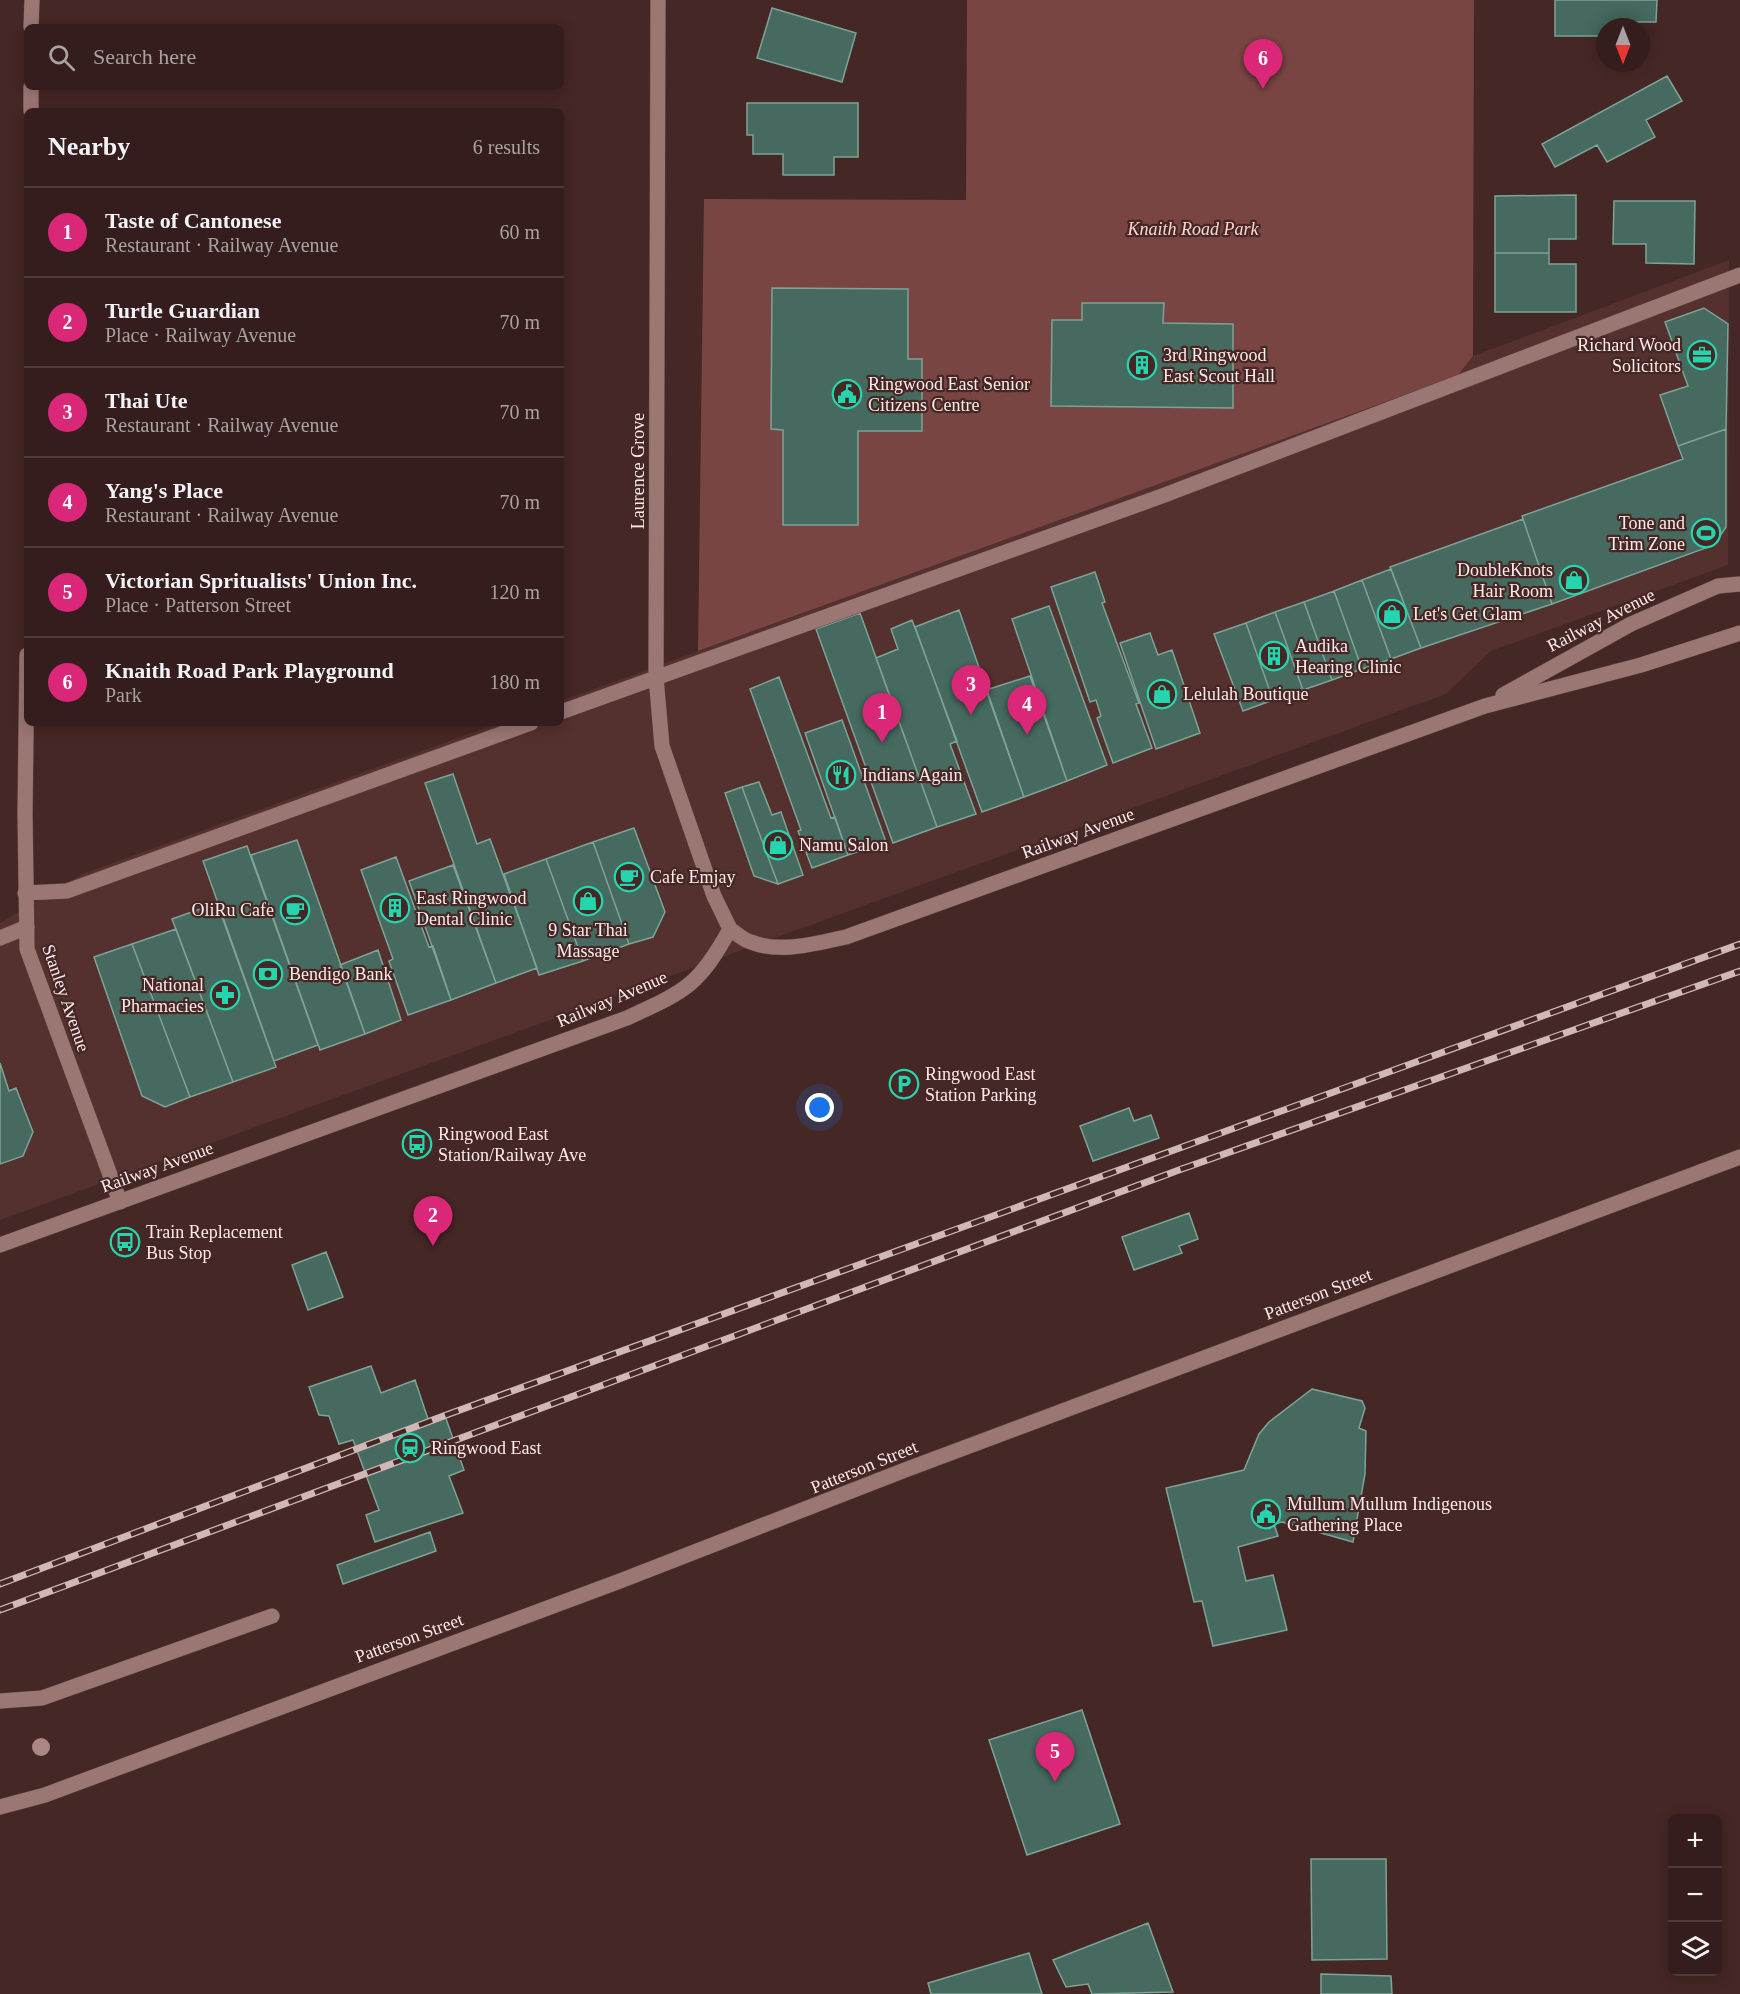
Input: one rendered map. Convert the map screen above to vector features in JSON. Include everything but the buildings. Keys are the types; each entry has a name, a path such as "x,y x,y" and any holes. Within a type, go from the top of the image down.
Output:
{"street":[{"path":"31,24 32,0"},
{"name":"Laurence Grove","path":"658,0 656,677 662,746 714,896 730,929"},
{"path":"31,90 31,108"},
{"path":"564,711 1162,496 1740,275"},
{"name":"Railway Avenue","path":"1485,706 1631,624 1718,586 1740,584"},
{"name":"Railway Avenue","path":"0,1245 627,1018 690,987 713,959 730,929 751,942 777,947 806,946 846,937 1485,706 1641,665 1740,633"},
{"name":"Stanley Avenue","path":"26,726 25,893 27,949 120,1202"},
{"path":"25,893 67,891 523,726"},
{"path":"0,938 27,927"},
{"name":"Patterson Street","path":"0,1807 45,1795 523,1617 905,1470 1740,1157"},
{"path":"0,1701 42,1698 272,1616"}],"shaded area":[{"path":"1729,260 1728,565 1491,651 1446,694 0,1220 0,923 82,874 491,726 564,726 564,700 1456,376 1473,356"}],"green space":[{"name":"Knaith Road Park","path":"967,0 1474,0 1473,356 1457,376 698,651 704,199 966,200"}],"railway":[{"path":"0,1584 449,1414 1740,944"},
{"path":"0,1610 1179,1170 1740,971"}],"place":[{"name":"Knaith Road Park Playground","path":"1263,89"},
{"name":"Richard Wood Solicitors","path":"1702,355"},
{"name":"3rd Ringwood East Scout Hall","path":"1142,365"},
{"name":"Ringwood East Senior Citizens Centre","path":"847,394"},
{"name":"Tone and Trim Zone","path":"1706,533"},
{"name":"DoubleKnots Hair Room","path":"1574,580"},
{"name":"Let's Get Glam","path":"1392,614"},
{"name":"Audika Hearing Clinic","path":"1274,656"},
{"name":"Lelulah Boutique","path":"1162,694"},
{"name":"Thai Ute","path":"971,715"},
{"name":"Yang's Place","path":"1027,735"},
{"name":"Taste of Cantonese","path":"882,743"},
{"name":"Indians Again","path":"841,775"},
{"name":"Namu Salon","path":"778,845"},
{"name":"Cafe Emjay","path":"629,877"},
{"name":"9 Star Thai Massage","path":"588,901"},
{"name":"East Ringwood Dental Clinic","path":"395,908"},
{"name":"OliRu Cafe","path":"295,910"},
{"name":"Bendigo Bank","path":"268,974"},
{"name":"National Pharmacies","path":"225,995"},
{"name":"Ringwood East Station Parking","path":"904,1084"},
{"name":"Ringwood East Station/Railway Ave","path":"417,1144"},
{"name":"Train Replacement Bus Stop","path":"125,1242"},
{"name":"Turtle Guardian","path":"433,1246"},
{"name":"Ringwood East","path":"410,1448"},
{"name":"Mullum Mullum Indigenous Gathering Place","path":"1266,1514"},
{"name":"Victorian Spritualists' Union Inc.","path":"1055,1782"}]}
